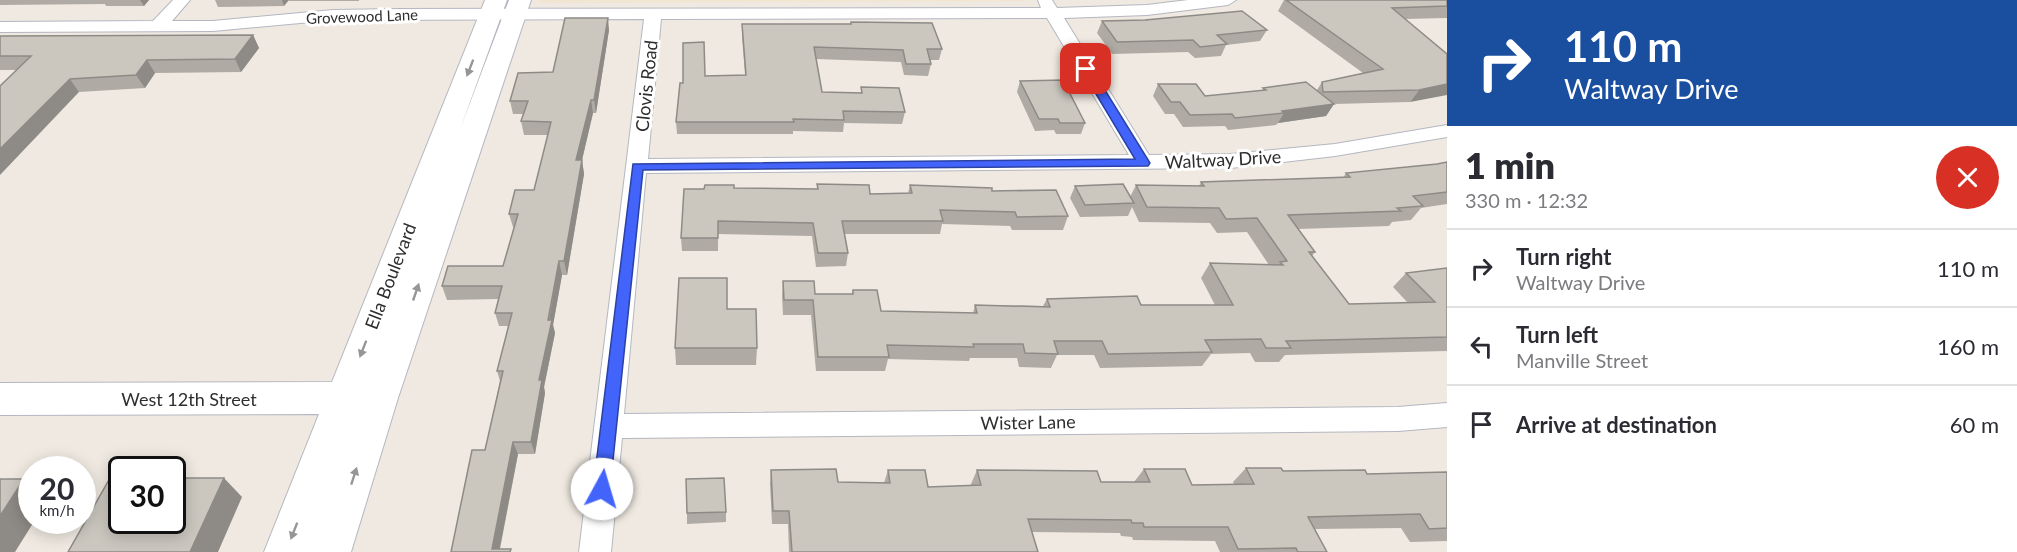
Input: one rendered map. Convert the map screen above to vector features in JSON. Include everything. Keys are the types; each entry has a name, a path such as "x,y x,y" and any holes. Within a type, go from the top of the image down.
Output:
{"main road":[{"name":"Ella Boulevard","path":"286,552 361,398 505,7"},
{"name":"Ella Boulevard","path":"329,552 361,398"},
{"name":"West 12th Street","path":"0,399 361,398"}],"street":[{"path":"158,26 182,0"},
{"name":"Grovewood Lane","path":"0,27 213,27 333,15 505,7 653,14 1049,6 1147,10 1228,0"},
{"path":"1049,6 1144,163"},
{"name":"Clovis Road","path":"595,552 653,14"},
{"name":"Waltway Drive","path":"638,166 1231,161 1335,150 1447,131"},
{"name":"Wister Lane","path":"609,426 1398,419 1447,415"}],"shaded area":[{"path":"539,0 1023,0 1024,1 538,3"}],"building":[{"path":"1286,0 1447,0 1447,6 1392,8 1447,54 1447,84 1419,90 1323,92 1322,82 1383,69"},
{"path":"1242,11 1267,30 1217,35 1227,44 1200,47 1193,40 1117,42 1102,21 1145,20"},
{"path":"565,18 608,18 594,100 591,100 576,160 582,160 564,261 559,261 548,320 552,320 539,380 542,380 531,442 513,442 492,549 511,549 510,552 451,552 472,450 485,450 503,371 497,371 512,313 495,313 502,286 442,286 448,266 503,266 518,214 509,214 515,190 534,190 551,122 521,121 528,101 510,101 518,73 553,72"},
{"path":"851,22 932,23 942,49 927,49 931,64 906,64 903,50 814,47 822,92 862,93 861,87 899,88 905,112 843,111 844,120 676,122 680,83 683,83 683,43 704,42 705,76 746,75 742,24 851,24"},
{"path":"253,35 235,59 147,60 136,75 70,79 0,149 0,86 31,56 0,56 0,36"},
{"path":"1063,80 1085,123 1060,123 1058,119 1039,119 1020,81"},
{"path":"1306,82 1334,104 1282,111 1284,113 1235,118 1232,114 1190,115 1180,102 1171,102 1158,84 1196,84 1205,96 1266,90 1263,88"},
{"path":"1447,162 1447,192 1413,196 1423,206 1397,208 1401,211 1288,215 1315,252 1309,252 1349,304 1435,302 1406,273 1447,268 1447,337 1286,341 1291,348 1266,348 1261,339 1205,340 1212,352 1108,354 1102,341 1054,341 1058,354 1025,353 1023,344 973,344 974,347 887,345 889,357 818,357 813,300 784,300 783,281 814,281 815,294 853,294 853,290 877,290 881,311 977,313 975,305 1050,307 1047,299 1137,296 1141,305 1233,305 1210,263 1283,265 1280,262 1287,261 1257,218 1226,219 1219,208 1147,207 1136,185 1204,186 1201,182 1350,177 1346,173"},
{"path":"817,184 869,185 870,194 912,193 910,185 992,188 992,191 1056,190 1068,216 1017,217 1015,212 940,210 943,221 842,221 848,253 818,253 813,223 718,221 718,238 681,238 684,189 704,189 705,185 734,185 734,188 818,189"},
{"path":"1123,184 1134,203 1085,205 1075,186"},
{"path":"679,278 727,278 727,309 756,309 757,348 675,348"},
{"path":"1246,468 1281,468 1283,471 1365,470 1367,474 1447,472 1447,528 1429,529 1420,514 1308,517 1327,552 1298,552 1296,548 1238,549 1228,527 1144,527 1143,523 1132,523 1131,520 1028,519 1038,552 792,552 789,511 773,511 771,470 836,469 838,482 890,483 888,470 925,470 928,487 981,485 977,470 1097,471 1101,482 1150,482 1144,469 1185,469 1192,485 1254,484"},
{"path":"186,478 224,478 190,552 68,552 78,534 96,534 96,503 108,482 108,534 186,534"},
{"path":"724,478 726,512 687,513 686,479"},
{"path":"0,479 18,479 18,488 0,516"}],"route":[{"path":"602,489 638,166 1144,163 1086,69"}]}
